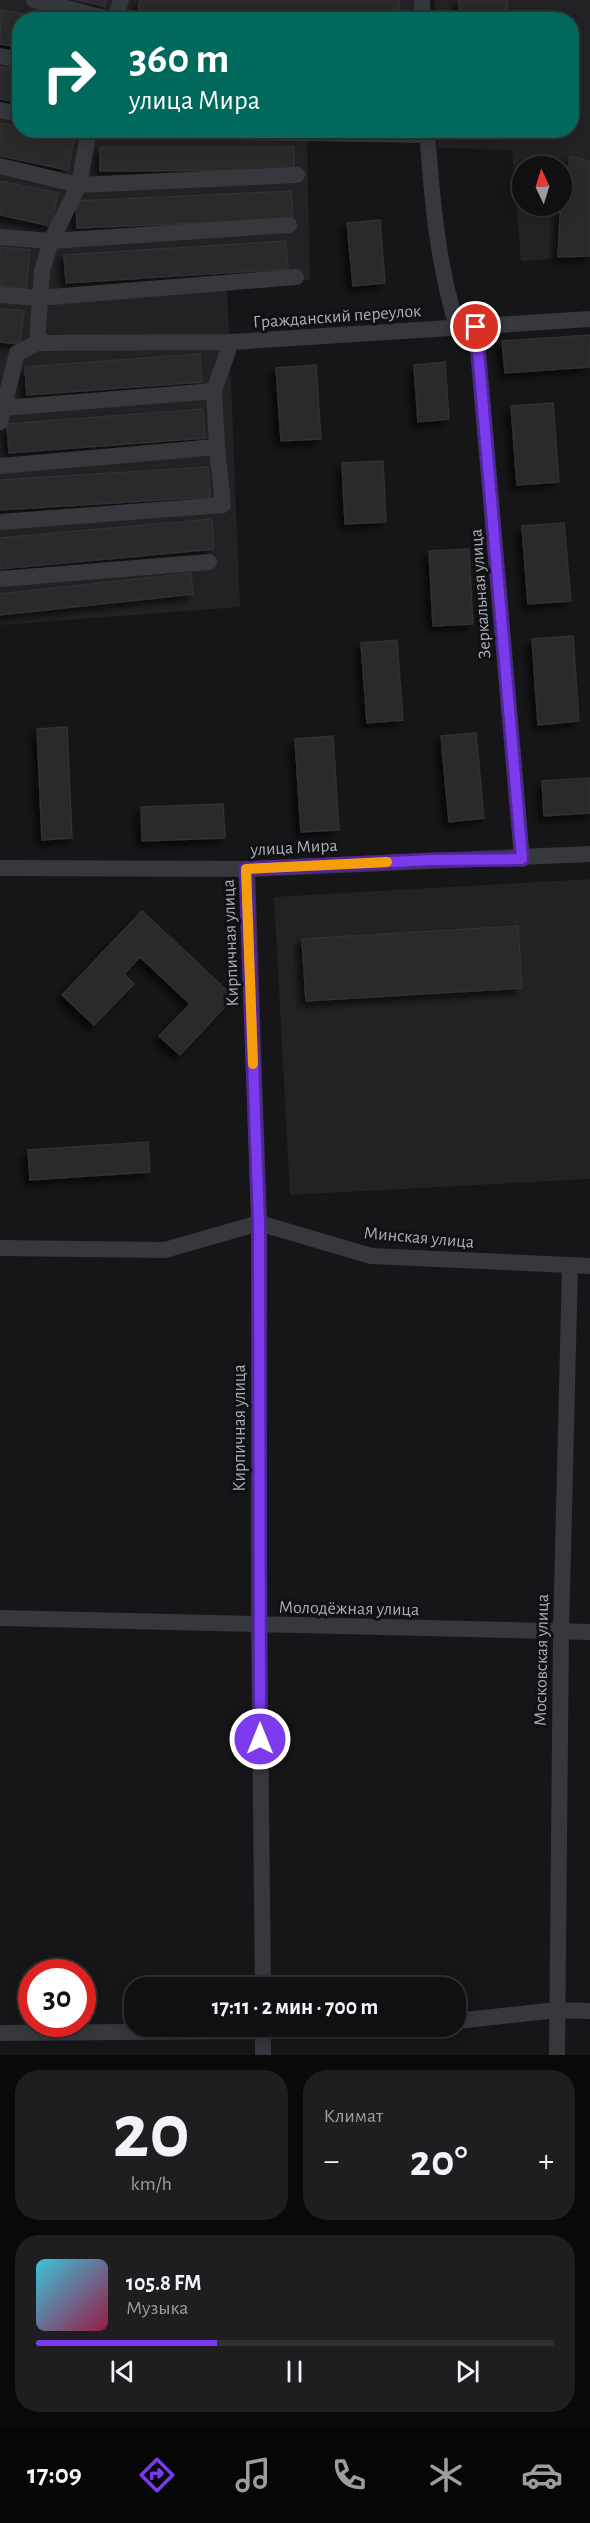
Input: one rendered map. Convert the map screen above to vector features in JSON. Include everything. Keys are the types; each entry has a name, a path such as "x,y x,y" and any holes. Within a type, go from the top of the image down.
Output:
{"street":[{"path":"34,0 81,12"},
{"path":"88,138 79,185 51,241 42,271 37,343 8,352 2,415 214,391"},
{"path":"428,138 435,236 445,288 457,327"},
{"path":"0,166 79,185 297,175"},
{"path":"0,237 51,241 289,225"},
{"path":"0,295 39,298 296,278"},
{"name":"Гражданский переулок","path":"37,343 231,342 590,319"},
{"name":"Зеркальная улица","path":"476,327 522,859"},
{"path":"0,522 223,505 214,391 231,342"},
{"path":"0,466 217,447"},
{"path":"0,579 209,562"},
{"name":"улица Мира","path":"0,868 246,869 433,860 522,859 590,854"},
{"name":"Кирпичная улица","path":"246,869 259,1223 259,1626 263,1977"},
{"path":"0,1248 165,1250 259,1223"},
{"name":"Минская улица","path":"259,1223 371,1256 590,1266"},
{"name":"Московская улица","path":"557,2055 561,1632 570,1266"},
{"name":"Молодёжная улица","path":"0,1618 259,1626 590,1632"},
{"path":"466,2020 558,2010 590,2011"},
{"path":"0,2033 124,2031"},
{"path":"263,2037 263,2055"}],"shaded area":[{"path":"0,0 417,0 417,12 12,12 12,138 307,138 310,280 227,283 240,607 0,625"},
{"path":"434,0 590,0 590,256 521,261 517,216 572,216 572,156 512,156 512,150 438,148 438,138 579,138 579,12 435,12"},
{"path":"590,879 590,1179 290,1195 274,897"}],"building":[{"path":"77,0 106,0 105,6"},
{"path":"140,0 399,0 400,12 154,12 138,11"},
{"path":"459,0 507,0 507,12 459,12"},
{"path":"1,10 12,12 12,46 0,44"},
{"path":"0,67 12,69 12,101 0,99"},
{"path":"0,123 12,125 12,138 74,139 68,170 0,156"},
{"path":"100,147 294,147 294,170 100,171"},
{"path":"572,156 590,161 590,256 558,257 560,216 572,216"},
{"path":"0,181 58,193 51,226 0,215"},
{"path":"291,191 293,219 77,228 76,201"},
{"path":"380,220 385,283 353,286 347,223"},
{"path":"286,241 288,269 66,283 64,255"},
{"path":"0,247 30,250 26,289 0,286"},
{"path":"0,309 24,311 20,344 0,342"},
{"path":"590,335 590,367 505,373 502,341"},
{"path":"200,354 202,382 27,395 25,367"},
{"path":"445,362 449,419 418,422 414,365"},
{"path":"316,365 321,439 281,441 276,368"},
{"path":"553,403 559,482 517,485 511,406"},
{"path":"203,409 205,438 9,453 7,424"},
{"path":"383,461 386,522 345,524 342,463"},
{"path":"208,467 210,497 0,510 0,480"},
{"path":"212,519 214,549 0,569 0,538"},
{"path":"564,523 571,601 528,604 522,526"},
{"path":"469,549 473,624 433,626 429,551"},
{"path":"191,573 193,594 0,615 0,594"},
{"path":"573,636 579,721 538,725 532,639"},
{"path":"397,640 403,720 367,723 361,643"},
{"path":"67,727 72,838 42,840 37,729"},
{"path":"476,733 484,818 449,822 441,736"},
{"path":"333,736 339,830 301,832 295,739"},
{"path":"590,778 590,813 544,816 542,781"},
{"path":"223,804 225,838 142,841 141,807"},
{"path":"142,911 234,997 180,1055 159,1036 190,1004 140,957 124,974 134,984 94,1025 62,995"},
{"path":"518,926 522,988 306,1001 302,939"},
{"path":"148,1142 150,1172 30,1180 28,1150"}],"slow traffic":[{"path":"253,1064 246,869 387,862"}],"route":[{"path":"260,1739 259,1223 246,869 433,860 522,859 495,522 476,327"}]}
